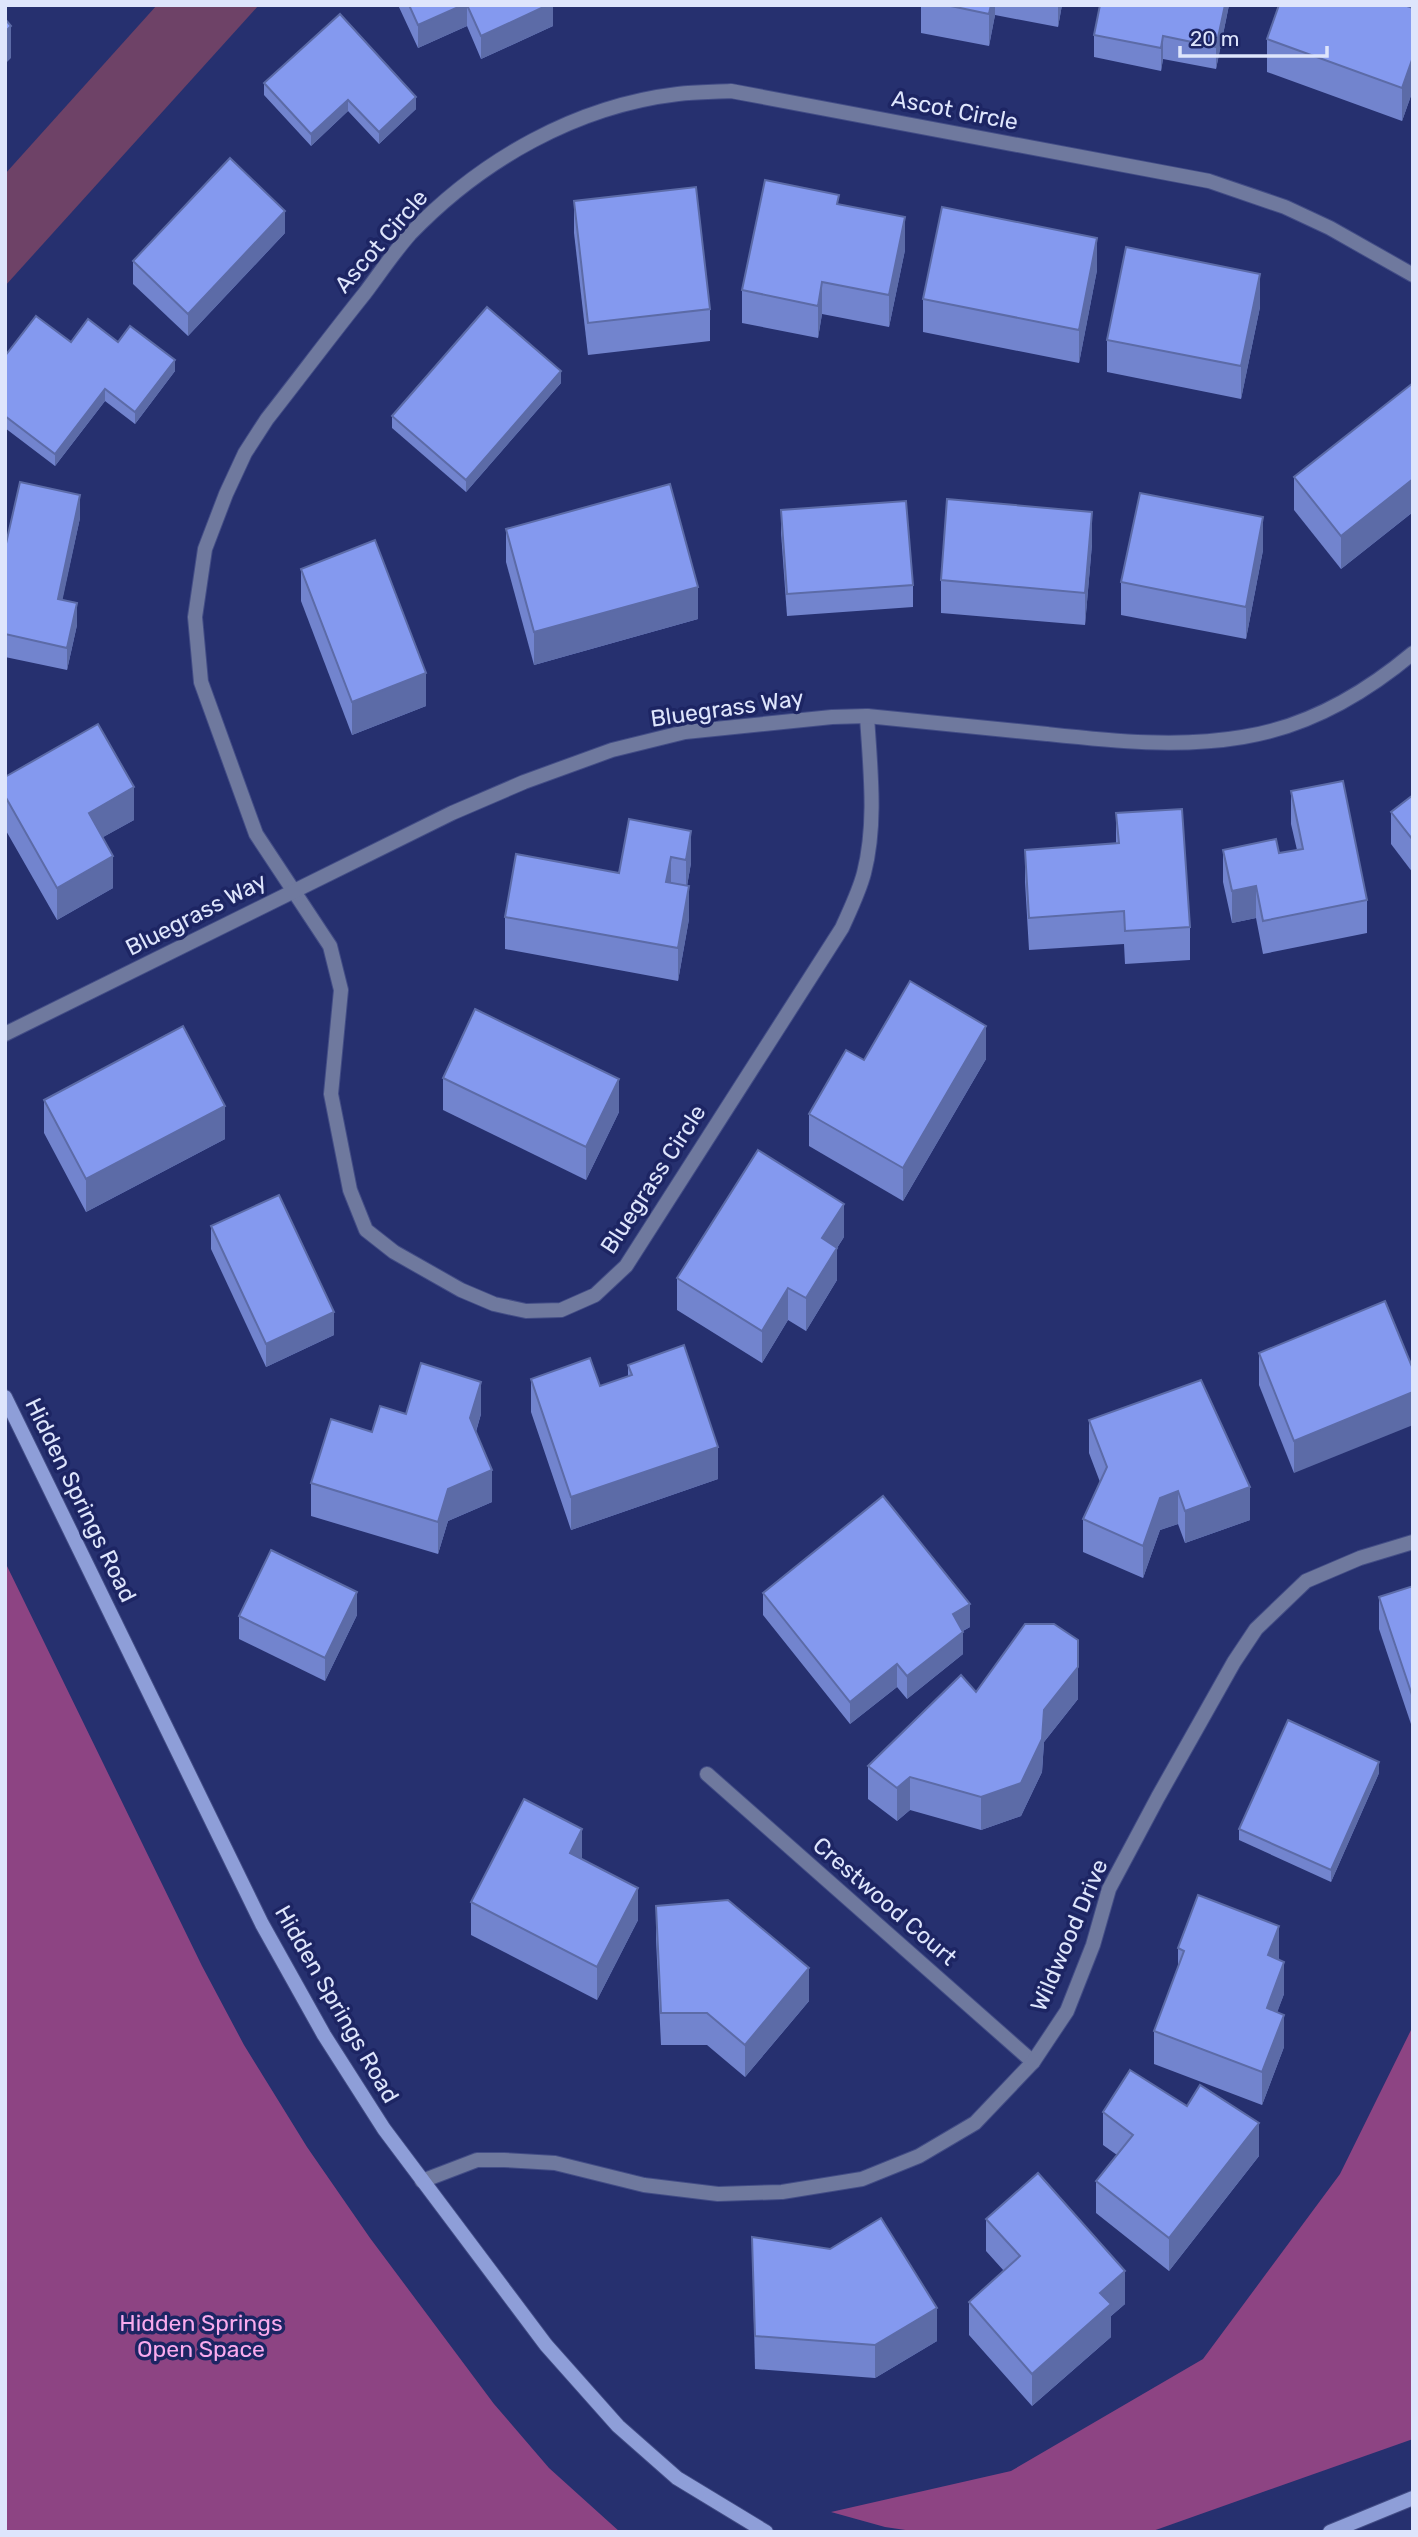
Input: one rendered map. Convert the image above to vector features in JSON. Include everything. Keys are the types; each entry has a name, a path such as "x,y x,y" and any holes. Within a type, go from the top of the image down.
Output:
{"main road":[{"name":"Hidden Springs Road","path":"5,1397 244,1888 292,1980 353,2082 422,2181 546,2345 618,2426 677,2477 765,2532"},
{"path":"1330,2532 1413,2498"}],"street":[{"name":"Ascot Circle","path":"295,891 256,834 201,682 195,617 205,549 245,453 267,419 408,236 441,203 523,145 572,122 624,105 677,94 731,91 1209,181 1285,207 1330,228 1413,275"},
{"name":"Bluegrass Way","path":"5,1034 452,813 524,782 612,750 685,732 867,716 1124,742 1181,743 1245,737 1303,720 1351,700 1413,653"},
{"name":"Bluegrass Circle","path":"295,891 330,946 341,990 331,1094 349,1190 366,1230 394,1252 461,1290 494,1304 526,1311 561,1310 595,1296 626,1266 842,928 864,873 869,843 872,778 867,716"},
{"name":"Wildwood Drive","path":"422,2181 477,2160 555,2163 644,2185 718,2194 782,2192 862,2179 919,2157 975,2123 1033,2062 1067,2011 1093,1945 1110,1889 1164,1785 1256,1629 1306,1581 1360,1558 1413,1542"},
{"name":"Crestwood Court","path":"707,1774 1033,2062"}],"shaded area":[{"path":"157,5 259,5 5,286 5,174"}],"green space":[{"name":"Hidden Springs Open Space","path":"5,1562 202,1966 244,2045 307,2147 370,2238 494,2404 549,2468 620,2532 5,2532"},
{"path":"1413,2026 1413,2439 1150,2532 919,2532 885,2527 831,2512 1011,2471 1203,2359 1340,2174"}],"building":[{"path":"409,5 463,5 418,25"},
{"path":"467,5 548,5 481,36"},
{"path":"946,5 991,5 989,14"},
{"path":"1100,5 1225,5 1216,47 1163,36 1161,48 1094,35"},
{"path":"1279,5 1404,5 1413,8 1413,57 1402,88 1267,39"},
{"path":"340,14 416,97 379,132 348,100 311,134 264,83"},
{"path":"5,19 11,26 5,32"},
{"path":"230,158 285,211 188,314 133,261"},
{"path":"765,180 839,195 837,204 905,217 889,295 822,282 818,306 742,290"},
{"path":"696,187 710,309 588,323 574,201"},
{"path":"942,207 1097,238 1079,330 923,299"},
{"path":"1126,247 1260,274 1241,366 1107,340"},
{"path":"487,307 561,371 466,480 392,416"},
{"path":"36,316 71,342 88,319 118,342 130,326 175,360 135,412 105,389 55,454 5,416 5,356"},
{"path":"1413,383 1413,479 1341,536 1294,477"},
{"path":"20,482 80,495 58,599 77,603 67,648 5,634 5,548"},
{"path":"670,484 698,587 534,632 506,529"},
{"path":"1140,493 1263,517 1246,607 1121,582"},
{"path":"947,499 1092,512 1085,593 941,580"},
{"path":"906,501 913,585 787,594 781,510"},
{"path":"375,540 426,673 352,702 301,569"},
{"path":"98,724 134,787 89,813 113,856 57,888 5,796 5,777"},
{"path":"1343,781 1367,900 1263,921 1256,886 1232,891 1223,850 1276,839 1279,853 1303,849 1291,791"},
{"path":"1413,795 1413,840 1391,812"},
{"path":"1182,809 1190,927 1125,931 1124,911 1029,918 1025,850 1119,843 1116,813"},
{"path":"629,819 691,831 686,860 671,857 666,882 689,886 678,948 505,917 516,854 619,873"},
{"path":"910,981 986,1026 903,1168 809,1114 846,1050 864,1060"},
{"path":"475,1009 619,1079 586,1147 443,1078"},
{"path":"183,1026 225,1106 86,1179 44,1100"},
{"path":"758,1150 844,1204 822,1238 837,1248 806,1298 788,1288 762,1331 677,1278"},
{"path":"279,1195 334,1312 266,1344 211,1226"},
{"path":"1385,1301 1413,1369 1413,1392 1294,1441 1259,1353"},
{"path":"684,1345 718,1447 571,1497 531,1379 590,1358 600,1386 632,1375 628,1365"},
{"path":"421,1363 481,1382 470,1418 492,1470 448,1489 438,1522 311,1483 331,1419 372,1432 380,1406 406,1414"},
{"path":"1201,1380 1250,1487 1185,1511 1178,1491 1160,1498 1143,1546 1083,1519 1107,1467 1089,1420"},
{"path":"883,1496 970,1604 953,1614 963,1632 907,1676 897,1664 850,1702 763,1593"},
{"path":"271,1550 357,1592 325,1658 239,1616"},
{"path":"1413,1586 1413,1698 1379,1597"},
{"path":"1025,1624 1054,1624 1078,1640 1078,1667 1044,1710 1042,1739 1021,1783 981,1797 910,1777 897,1788 868,1766 961,1675 976,1692"},
{"path":"1288,1720 1379,1762 1331,1870 1239,1829"},
{"path":"524,1799 582,1829 570,1853 638,1888 597,1967 471,1902"},
{"path":"1198,1895 1279,1926 1268,1955 1284,1962 1267,2008 1284,2015 1262,2072 1154,2031 1184,1951 1178,1948"},
{"path":"728,1900 809,1968 745,2045 707,2013 661,2013 656,1906"},
{"path":"1130,2070 1187,2106 1200,2085 1259,2123 1169,2238 1096,2181 1133,2135 1103,2112"},
{"path":"1038,2173 1125,2271 1100,2293 1111,2304 1032,2374 969,2302 1020,2256 986,2219"},
{"path":"881,2218 937,2308 875,2345 755,2336 752,2237 830,2249"}]}
